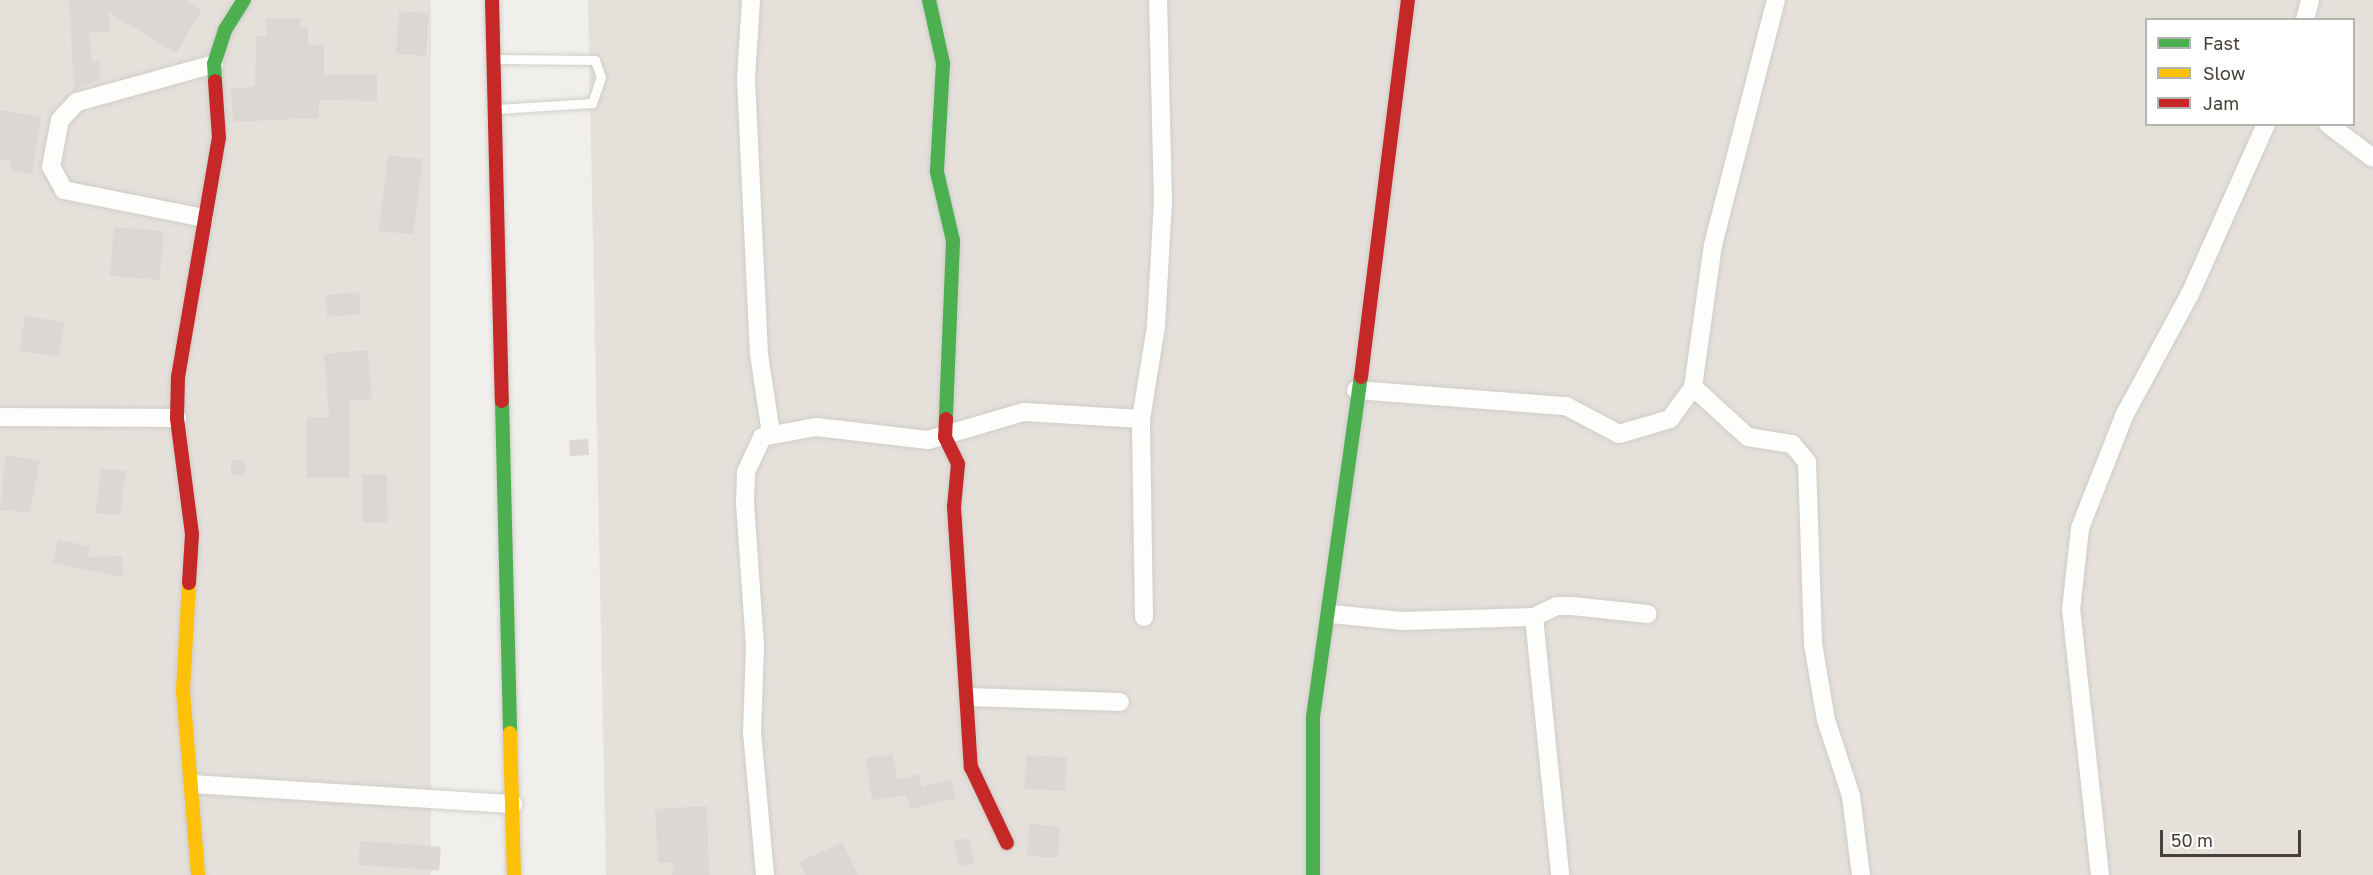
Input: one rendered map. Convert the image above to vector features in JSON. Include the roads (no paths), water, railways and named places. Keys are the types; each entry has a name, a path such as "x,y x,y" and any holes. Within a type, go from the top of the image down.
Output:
{"street":[{"path":"198,875 193,784 183,691 192,534 177,418 178,378 219,138 214,64 225,30 243,0"},
{"path":"492,0 491,110 514,875"},
{"path":"751,0 746,79 759,354 771,433"},
{"path":"929,0 943,63 937,172 952,241 945,437 958,464 954,507 970,697 971,767 1007,843"},
{"path":"1144,616 1141,419 1156,326 1163,202 1158,0"},
{"path":"1312,875 1310,754 1408,0"},
{"path":"1356,390 1566,406 1619,434 1670,420 1693,387 1713,245 1776,0"},
{"path":"2306,18 2310,0"},
{"path":"204,218 64,190 51,167 60,120 77,102 214,64"},
{"path":"2100,875 2072,610 2080,528 2125,414 2190,294 2265,126"},
{"path":"2331,126 2373,158"},
{"path":"1693,387 1748,437 1792,444 1807,462 1813,644 1826,720 1851,796 1861,875"},
{"path":"765,875 752,733 754,646 745,502 752,451 771,433 816,427 902,439 945,437 996,417 1024,412 1141,419"},
{"path":"0,417 177,418"},
{"path":"1330,614 1403,621 1534,617 1557,606 1648,614"},
{"path":"1534,617 1560,875"},
{"path":"970,697 1120,702"},
{"path":"193,784 513,804"}],"lane":[{"path":"490,58 595,60 602,77 592,104 491,110"}]}
